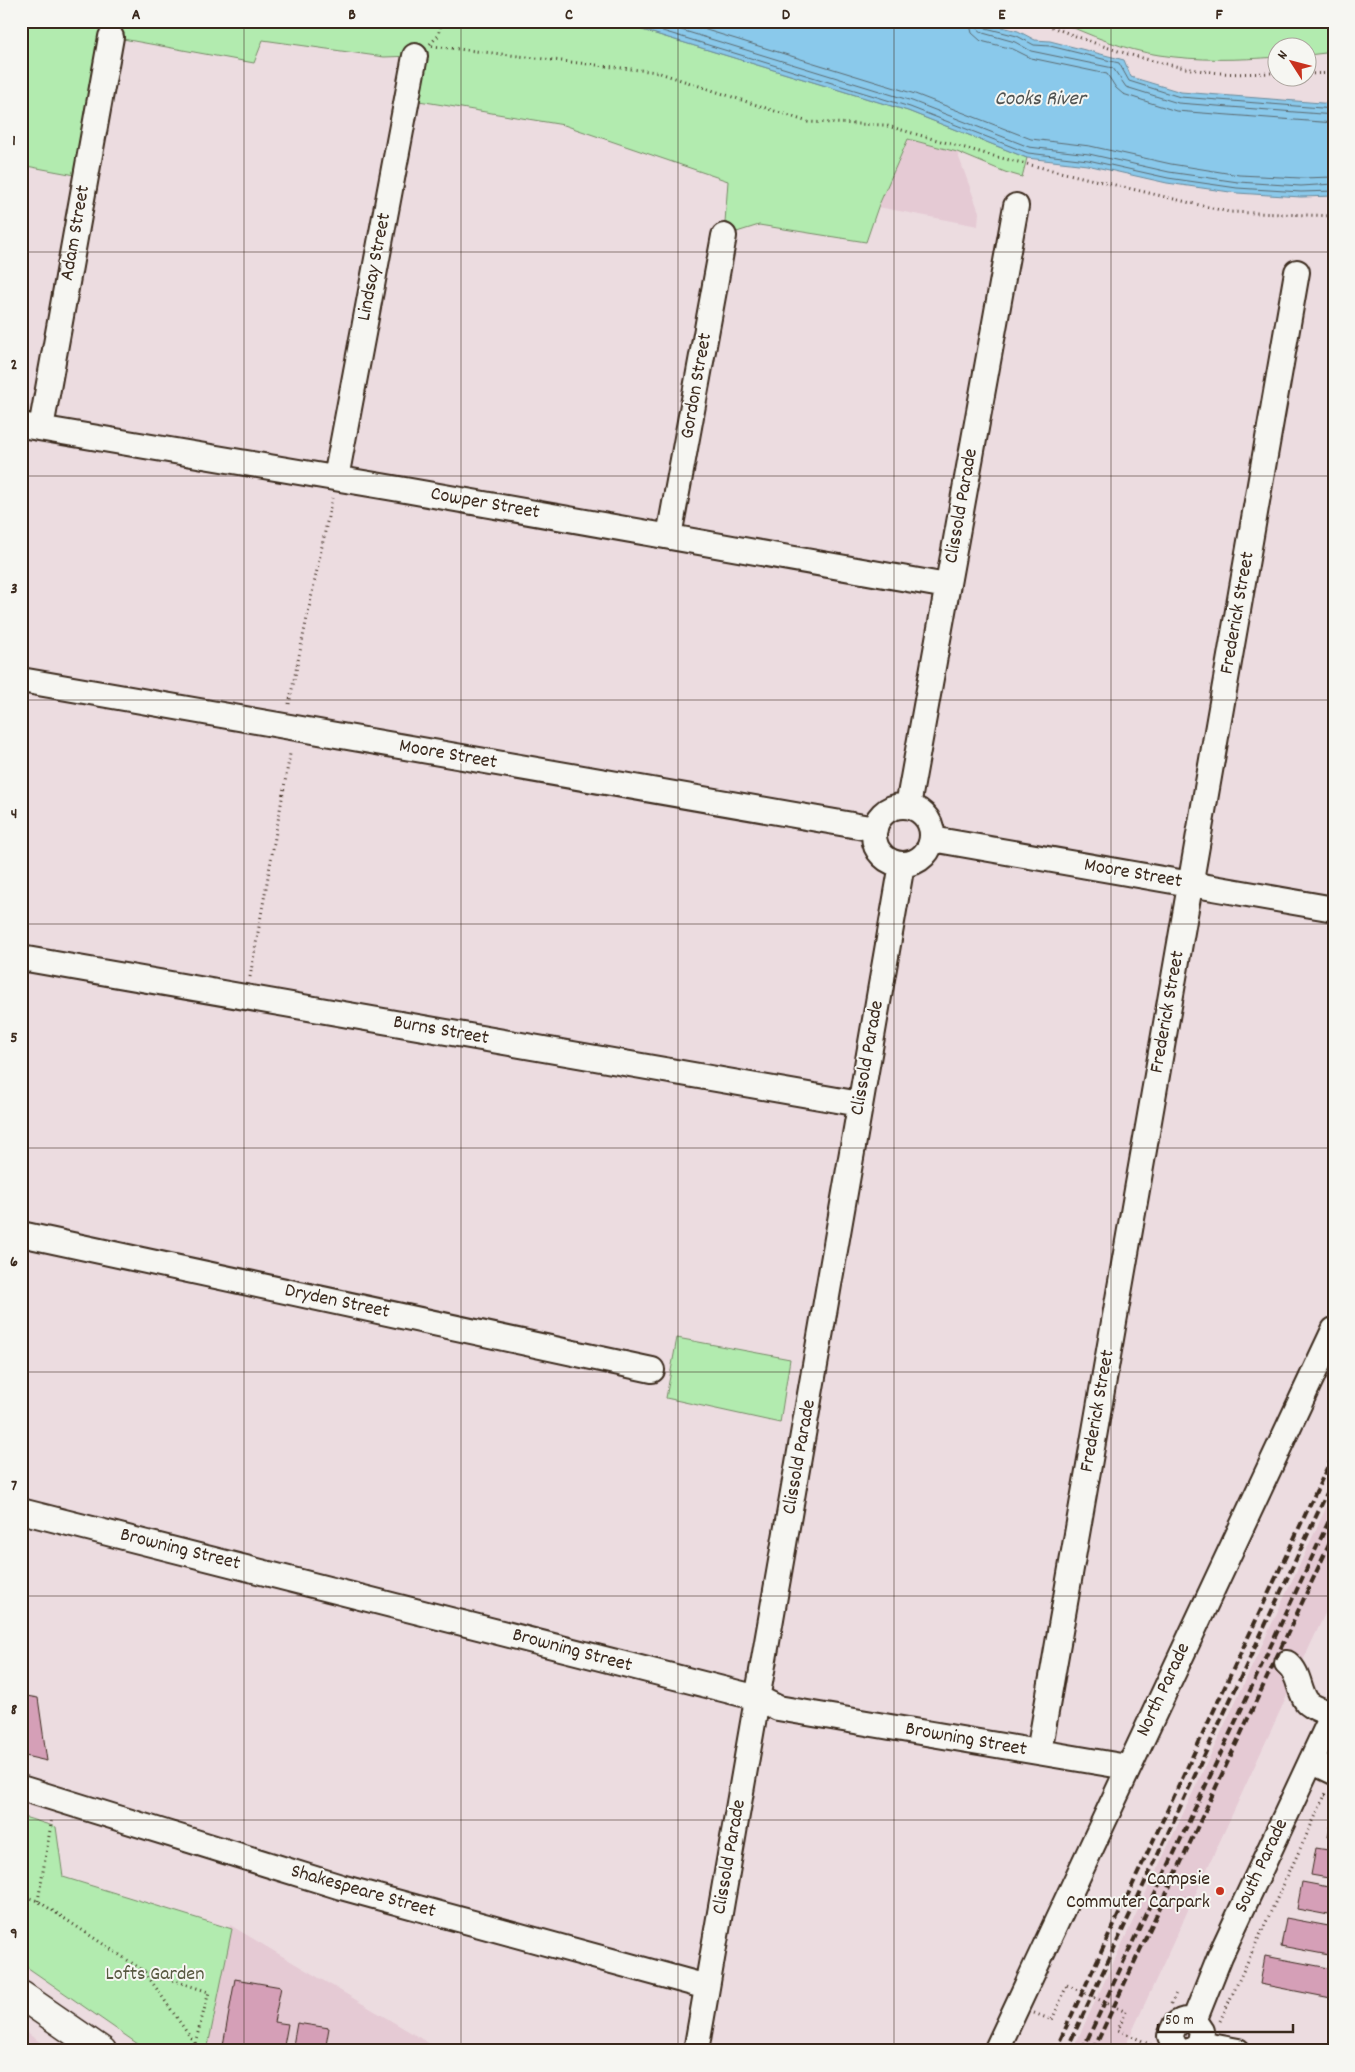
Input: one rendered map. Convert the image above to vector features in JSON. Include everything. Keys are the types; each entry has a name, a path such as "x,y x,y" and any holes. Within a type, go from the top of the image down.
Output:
{"main road":[{"path":"21,1995 102,2051"}],"street":[{"name":"Adam Street","path":"31,427 112,37"},
{"name":"Lindsay Street","path":"336,478 421,51"},
{"name":"Clissold Parade","path":"908,806 1016,206"},
{"name":"Gordon Street","path":"669,536 724,236"},
{"name":"Frederick Street","path":"1039,1752 1297,272"},
{"name":"Cowper Street","path":"31,427 336,478 947,586"},
{"name":"Moore Street","path":"21,680 875,829"},
{"path":"908,806 926,816 932,831 932,839 928,849 920,858 902,864 886,859 878,849 875,829 878,820 890,809 908,806"},
{"name":"Moore Street","path":"932,839 1334,909"},
{"name":"Clissold Parade","path":"696,2051 902,864"},
{"name":"Burns Street","path":"21,958 860,1104"},
{"name":"Dryden Street","path":"21,1234 652,1370"},
{"name":"North Parade","path":"996,2051 1127,1767 1334,1330"},
{"name":"Browning Street","path":"21,1511 758,1698 778,1708 1127,1767"},
{"path":"1287,1663 1293,1668 1300,1689 1308,1704 1333,1713"},
{"name":"South Parade","path":"1186,2049 1202,2032 1194,2021 1220,1956 1333,1713"},
{"path":"1311,1761 1332,1779"},
{"name":"Shakespeare Street","path":"21,1788 342,1887 707,1987"},
{"path":"1186,2049 1238,2051"}],"path":[{"path":"1038,21 1087,41 1148,59 1212,72 1268,73"},
{"path":"421,51 657,72 808,122 884,126 997,157 1229,212 1334,216"},
{"path":"1318,74 1334,73"},
{"path":"290,704 336,478"},
{"path":"247,997 290,754"},
{"path":"1219,2022 1332,1779"},
{"path":"1325,1795 1334,1796"},
{"path":"38,1901 55,1799"},
{"path":"21,1895 38,1901 144,1971 209,1992 193,2051"},
{"path":"144,1971 196,2044"},
{"path":"1052,2020 1067,1985 1126,2012 1118,2030"}],"shaded area":[{"path":"908,139 957,152 979,212 978,226 878,207"},
{"path":"1334,1491 1334,1594 1123,2051 1072,2051"},
{"path":"230,1925 442,2051 206,2051"},
{"path":"21,2029 53,2051 21,2051"}],"green space":[{"path":"21,21 613,21 908,111 1027,158 1022,177 957,152 908,139 878,207 866,242 759,225 724,236 728,181 564,125 407,99 414,56 384,57 263,40 254,63 112,37 86,177 21,165"},
{"path":"1058,21 1334,21 1334,52 1318,54 1318,38 1268,38 1268,58 1248,59 1189,58 1146,53 1095,37"},
{"path":"677,1338 790,1359 780,1423 666,1398"},
{"name":"Lofts Garden","path":"21,1816 56,1827 63,1877 232,1929 207,2051 148,2051 21,1963"}],"water":[{"name":"Cooks River","path":"613,21 979,21 1018,31 1035,40 1050,41 1124,60 1131,77 1181,92 1334,104 1334,196 1301,197 1237,193 1167,183 1087,165 1027,158 908,111"}],"building":[{"path":"21,1695 38,1698 47,1761 21,1755"},
{"path":"1334,1811 1334,1838 1328,1836"},
{"path":"1316,1848 1334,1851 1334,1879 1311,1875"},
{"path":"1302,1882 1334,1888 1334,1916 1297,1909"},
{"path":"1286,1918 1334,1927 1334,1956 1281,1946"},
{"path":"1265,1956 1334,1969 1331,1998 1260,1984"},
{"path":"235,1979 281,1987 274,2022 288,2024 283,2051 222,2051"},
{"path":"297,2023 329,2028 325,2051 292,2051"},
{"path":"21,2044 39,2051 21,2051"}],"railway":[{"path":"1055,2051 1334,1453"},
{"path":"1066,2051 1334,1478"},
{"path":"1082,2051 1334,1510"},
{"path":"1093,2051 1334,1534"}],"place":[{"name":"Campsie Commuter Carpark","path":"1220,1891"}]}
